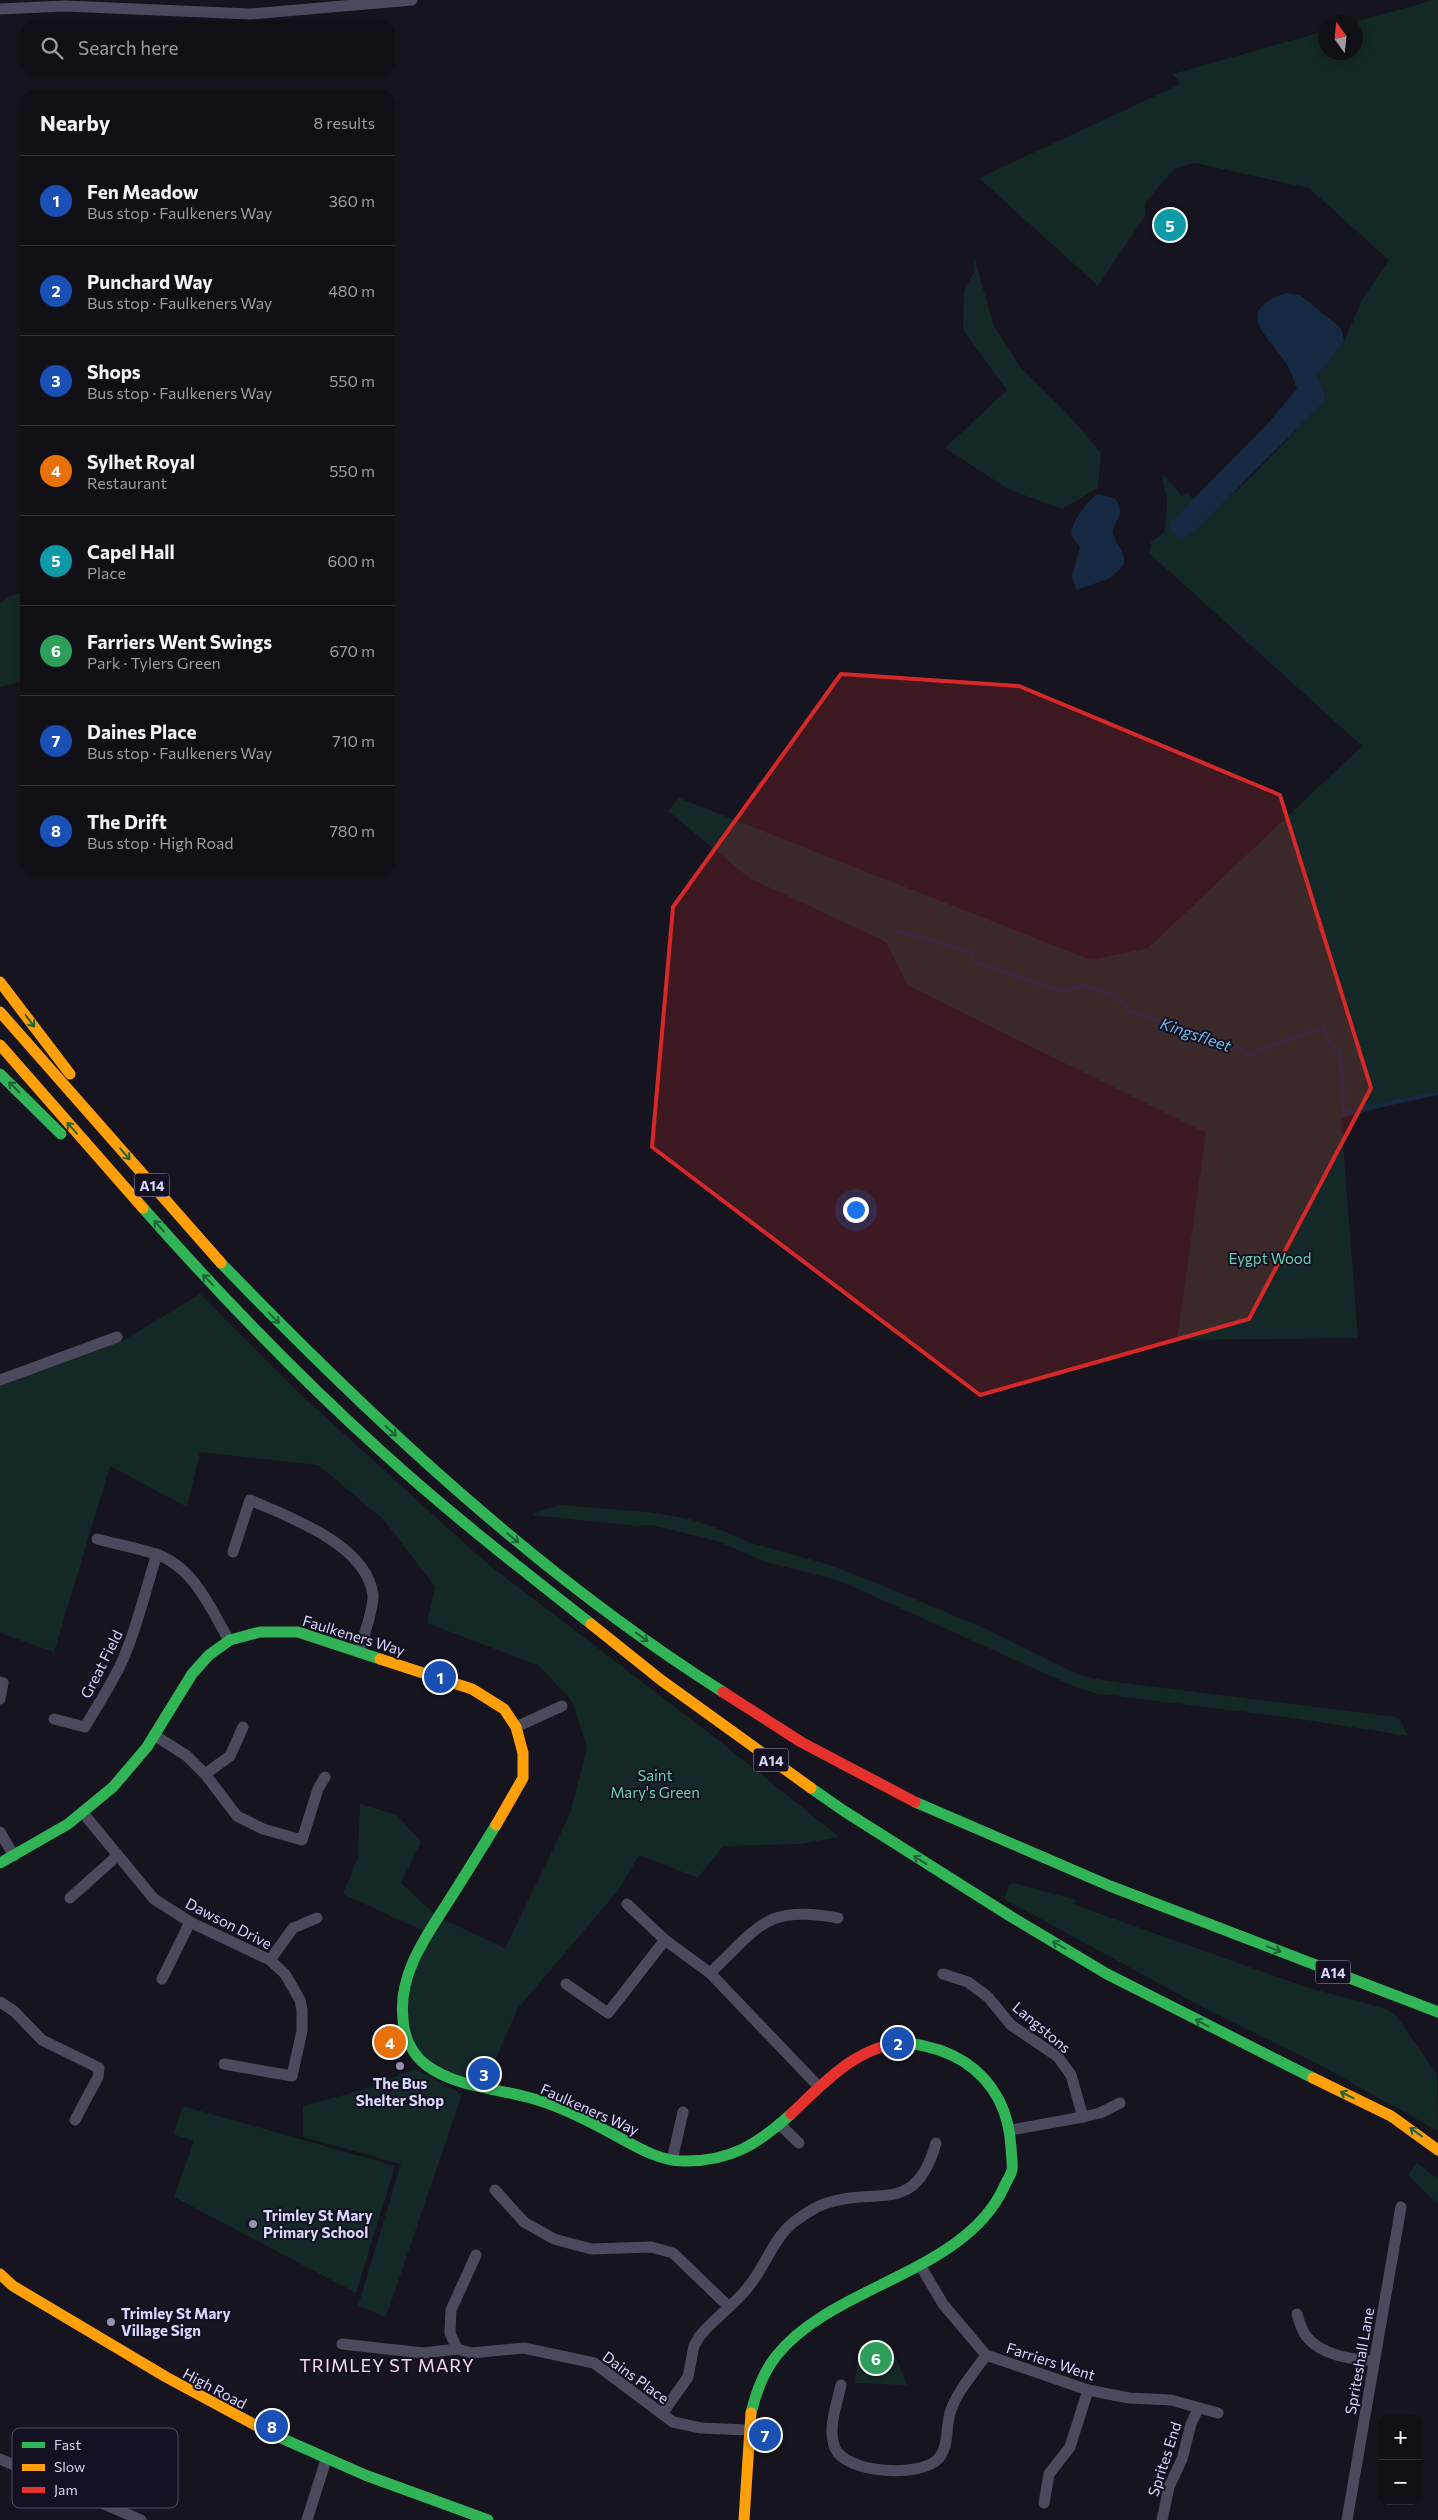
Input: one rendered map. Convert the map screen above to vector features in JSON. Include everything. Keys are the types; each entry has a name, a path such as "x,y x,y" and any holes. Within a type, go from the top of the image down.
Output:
{"main road":[{"name":"A14","path":"0,982 70,1075 94,1117"},
{"name":"A14","path":"0,1012 211,1252 314,1359 486,1516 607,1612 674,1661 793,1737 866,1777 984,1834 1110,1886 1438,2012"},
{"name":"A14","path":"0,1045 115,1178 191,1262 312,1386 474,1532 661,1680 828,1800 1001,1911 1107,1974 1237,2041 1391,2116 1430,2142 1438,2150"},
{"name":"A14","path":"0,1074 80,1152 115,1178"},
{"name":"Faulkeners Way","path":"0,1863 52,1835 83,1813 128,1772 154,1736 194,1668 229,1640 252,1633 276,1630 298,1632 472,1689 504,1709 516,1727 523,1753 522,1778 512,1800 428,1933 410,1967 403,1995 402,2012 409,2044 423,2063 436,2071 476,2085 545,2102 640,2148 672,2160 700,2161 724,2156 754,2144 854,2057 882,2045 911,2042 936,2047 973,2064 998,2099 1011,2130 1012,2160 1007,2188 990,2213 956,2242 920,2265 823,2316 798,2334 778,2354 759,2383 752,2399 748,2430 747,2504 744,2520"},
{"name":"High Road","path":"0,2274 13,2286 133,2360 194,2394 326,2460 488,2520"}],"street":[{"path":"0,9 66,6 250,14 412,0"},
{"path":"0,1380 117,1337"},
{"path":"233,1552 250,1500 302,1522 349,1553 362,1567 370,1582 373,1597 359,1651"},
{"path":"97,1539 157,1554 173,1562 188,1574 202,1593 229,1640"},
{"name":"Great Field","path":"54,1719 85,1727 120,1665 134,1632 143,1596 157,1554"},
{"path":"0,1682 3,1682 0,1699"},
{"path":"516,1727 562,1706"},
{"path":"205,1774 230,1756 243,1727"},
{"path":"154,1736 187,1756 205,1774 237,1816 263,1829 302,1840 318,1789 325,1777"},
{"name":"Dawson Drive","path":"83,1813 154,1899 190,1922 270,1960 285,1974 300,2000 302,2031 292,2076 224,2064"},
{"path":"0,1832 14,1856"},
{"path":"70,1898 117,1856"},
{"path":"627,1904 665,1940 710,1973 819,2087"},
{"path":"710,1973 764,1922 786,1914 810,1912 838,1918"},
{"path":"270,1960 293,1928 317,1918"},
{"path":"162,1980 190,1922"},
{"path":"566,1984 608,2013 665,1940"},
{"name":"Langstons","path":"943,1974 968,1982 988,1997 1011,2025 1058,2057 1071,2075 1083,2117"},
{"path":"0,2002 14,2011 42,2040 98,2068 98,2077 75,2120"},
{"path":"1011,2130 1100,2114 1120,2103"},
{"path":"672,2160 683,2112"},
{"path":"779,2124 799,2143"},
{"path":"662,2414 688,2377 699,2337 748,2287 761,2269 774,2243 796,2220 825,2204 889,2196 904,2190 918,2181 925,2173 936,2143"},
{"path":"495,2190 524,2222 554,2239 591,2249 651,2247 673,2253 728,2306"},
{"name":"Spriteshall Lane","path":"1347,2520 1401,2207"},
{"path":"457,2349 450,2333 451,2310 476,2255"},
{"name":"Farriers Went","path":"920,2265 943,2304 986,2355 1088,2390 1129,2398 1171,2400 1218,2413"},
{"path":"1297,2314 1306,2336 1315,2343 1339,2357 1374,2361"},
{"name":"Dains Place","path":"342,2344 424,2353 457,2349 472,2353 524,2348 594,2362 673,2422 686,2426 748,2430"},
{"path":"841,2385 832,2430 832,2439 840,2457 850,2464 882,2470 924,2468 940,2457 945,2446 947,2423 956,2399 986,2355"},
{"path":"1044,2503 1049,2474 1070,2446 1088,2390"},
{"name":"Sprites End","path":"1162,2520 1169,2487 1182,2458 1191,2424 1198,2409"},
{"path":"0,2459 12,2464"},
{"path":"307,2520 326,2460"},
{"path":"113,2508 141,2520"}],"highlighted area":[{"path":"841,674 1019,686 1280,795 1371,1088 1249,1319 980,1395 652,1147 673,907"}],"green space":[{"name":"Eygpt Wood","path":"1438,0 1438,1093 1341,1118 1358,1338 1177,1340 1206,1133 907,985 886,942 749,878 668,811 679,798 1091,960 1148,948 1362,746 1149,553 1151,542 1164,532 1167,503 1162,479 1163,474 1182,496 1188,492 1194,500 1177,515 1188,536 1252,476 1324,402 1325,394 1317,376 1344,341 1363,298 1389,260 1309,188 1195,163 1174,169 1146,202 1145,216 1098,286 979,178 1181,84 1173,74 1318,33 1318,60 1363,60 1363,20"},
{"path":"974,257 994,326 1021,368 1067,413 1101,453 1098,488 1062,509 1008,489 945,448 1007,390 963,330 964,291 974,272"},
{"path":"20,593 20,682 0,687 0,603 10,596"},
{"name":"Saint Mary's Green","path":"200,1294 299,1393 484,1561 718,1740 839,1837 801,1844 723,1846 698,1878 639,1855 617,1892 518,2008 489,2074 485,2088 423,2063 402,2012 428,1933 343,1894 358,1857 360,1804 397,1815 421,1842 401,1883 438,1917 505,1948 570,1814 587,1748 572,1701 539,1666 427,1623 435,1587 384,1520 318,1465 200,1452 187,1507 110,1466 54,1652 0,1633 0,1386 124,1340"},
{"path":"562,1505 647,1512 686,1518 714,1527 751,1543 827,1564 986,1629 1079,1675 1107,1681 1396,1717 1400,1719 1408,1736 1287,1717 1094,1693 1073,1686 840,1581 766,1562 717,1541 652,1525 637,1526 532,1515 545,1509"},
{"path":"1013,1883 1076,1900 1075,1905 1306,1987 1387,2009 1397,2017 1437,2074 1438,2131 1323,2067 1204,2008 1004,1899 1009,1885"},
{"path":"415,2069 462,2094 386,2317 358,2306 401,2164 303,2137 303,2106 362,2090"},
{"path":"183,2106 395,2166 356,2293 174,2197 194,2141 173,2134"},
{"path":"1417,2163 1438,2179 1438,2204 1408,2175"},
{"path":"881,2337 898,2362 907,2385 855,2383 858,2354"}],"water":[{"path":"1286,293 1300,295 1341,328 1344,341 1317,376 1325,394 1324,402 1203,523 1188,536 1181,538 1172,533 1170,525 1172,521 1269,422 1297,389 1288,367 1266,337 1257,318 1260,309 1269,301"},
{"path":"1098,494 1114,498 1118,502 1120,514 1113,531 1124,556 1124,565 1110,578 1077,590 1072,577 1080,547 1071,534 1072,529 1081,512"}],"waterway":[{"name":"Kingsfleet","path":"897,931 971,952 974,961 1059,991 1083,986 1115,996 1131,1011 1228,1044 1250,1054 1324,1027 1330,1044 1340,1052 1344,1113 1438,1093"}],"traffic: fast":[{"path":"0,1074 61,1134"},
{"path":"143,1208 259,1333 350,1422 406,1474 458,1518 591,1624"},
{"path":"221,1263 398,1437 523,1546 654,1646 723,1692"},
{"path":"0,1863 68,1824 113,1787 147,1747 192,1674 209,1655 230,1640 260,1632 298,1632 380,1659"},
{"path":"811,1788 1010,1916 1107,1974 1313,2078"},
{"path":"915,1802 1110,1886 1438,2012"},
{"path":"496,1825 422,1943 409,1972 403,2003 404,2026 407,2039 421,2061 438,2073 464,2083 520,2095 553,2105 653,2155 673,2160 715,2158 742,2149 767,2134 791,2114"},
{"path":"751,2413 758,2390 768,2368 777,2355 801,2331 831,2311 930,2259 960,2240 985,2216 1011,2174 1012,2161 1008,2123 1002,2106 991,2087 972,2067 961,2060 936,2049 908,2043"},
{"path":"272,2434 365,2475 488,2520"}],"traffic: slow":[{"path":"0,982 70,1074"},
{"path":"0,1012 221,1263"},
{"path":"0,1045 143,1208"},
{"path":"591,1624 661,1680 811,1788"},
{"path":"380,1659 472,1689 504,1709 516,1727 523,1753 523,1778 496,1825"},
{"path":"1313,2078 1391,2116 1438,2150"},
{"path":"0,2274 13,2286 166,2377 272,2434"},
{"path":"744,2520 751,2413"}],"traffic: jam":[{"path":"723,1692 801,1742 915,1802"},
{"path":"791,2114 830,2078 858,2057 890,2045 908,2043"}],"place":[{"name":"Capel Hall","path":"1170,225"},
{"name":"Fen Meadow","path":"440,1677"},
{"name":"Sylhet Royal","path":"390,2042"},
{"name":"Punchard Way","path":"898,2043"},
{"name":"The Bus Shelter Shop","path":"400,2066"},
{"name":"Shops","path":"484,2074"},
{"name":"Trimley St Mary Primary School","path":"253,2224"},
{"name":"Trimley St Mary Village Sign","path":"111,2322"},
{"name":"Farriers Went Swings","path":"876,2358"},
{"name":"The Drift","path":"272,2426"},
{"name":"Daines Place","path":"765,2435"}],"district":[{"name":"TRIMLEY ST MARY","path":"387,2365"}]}
